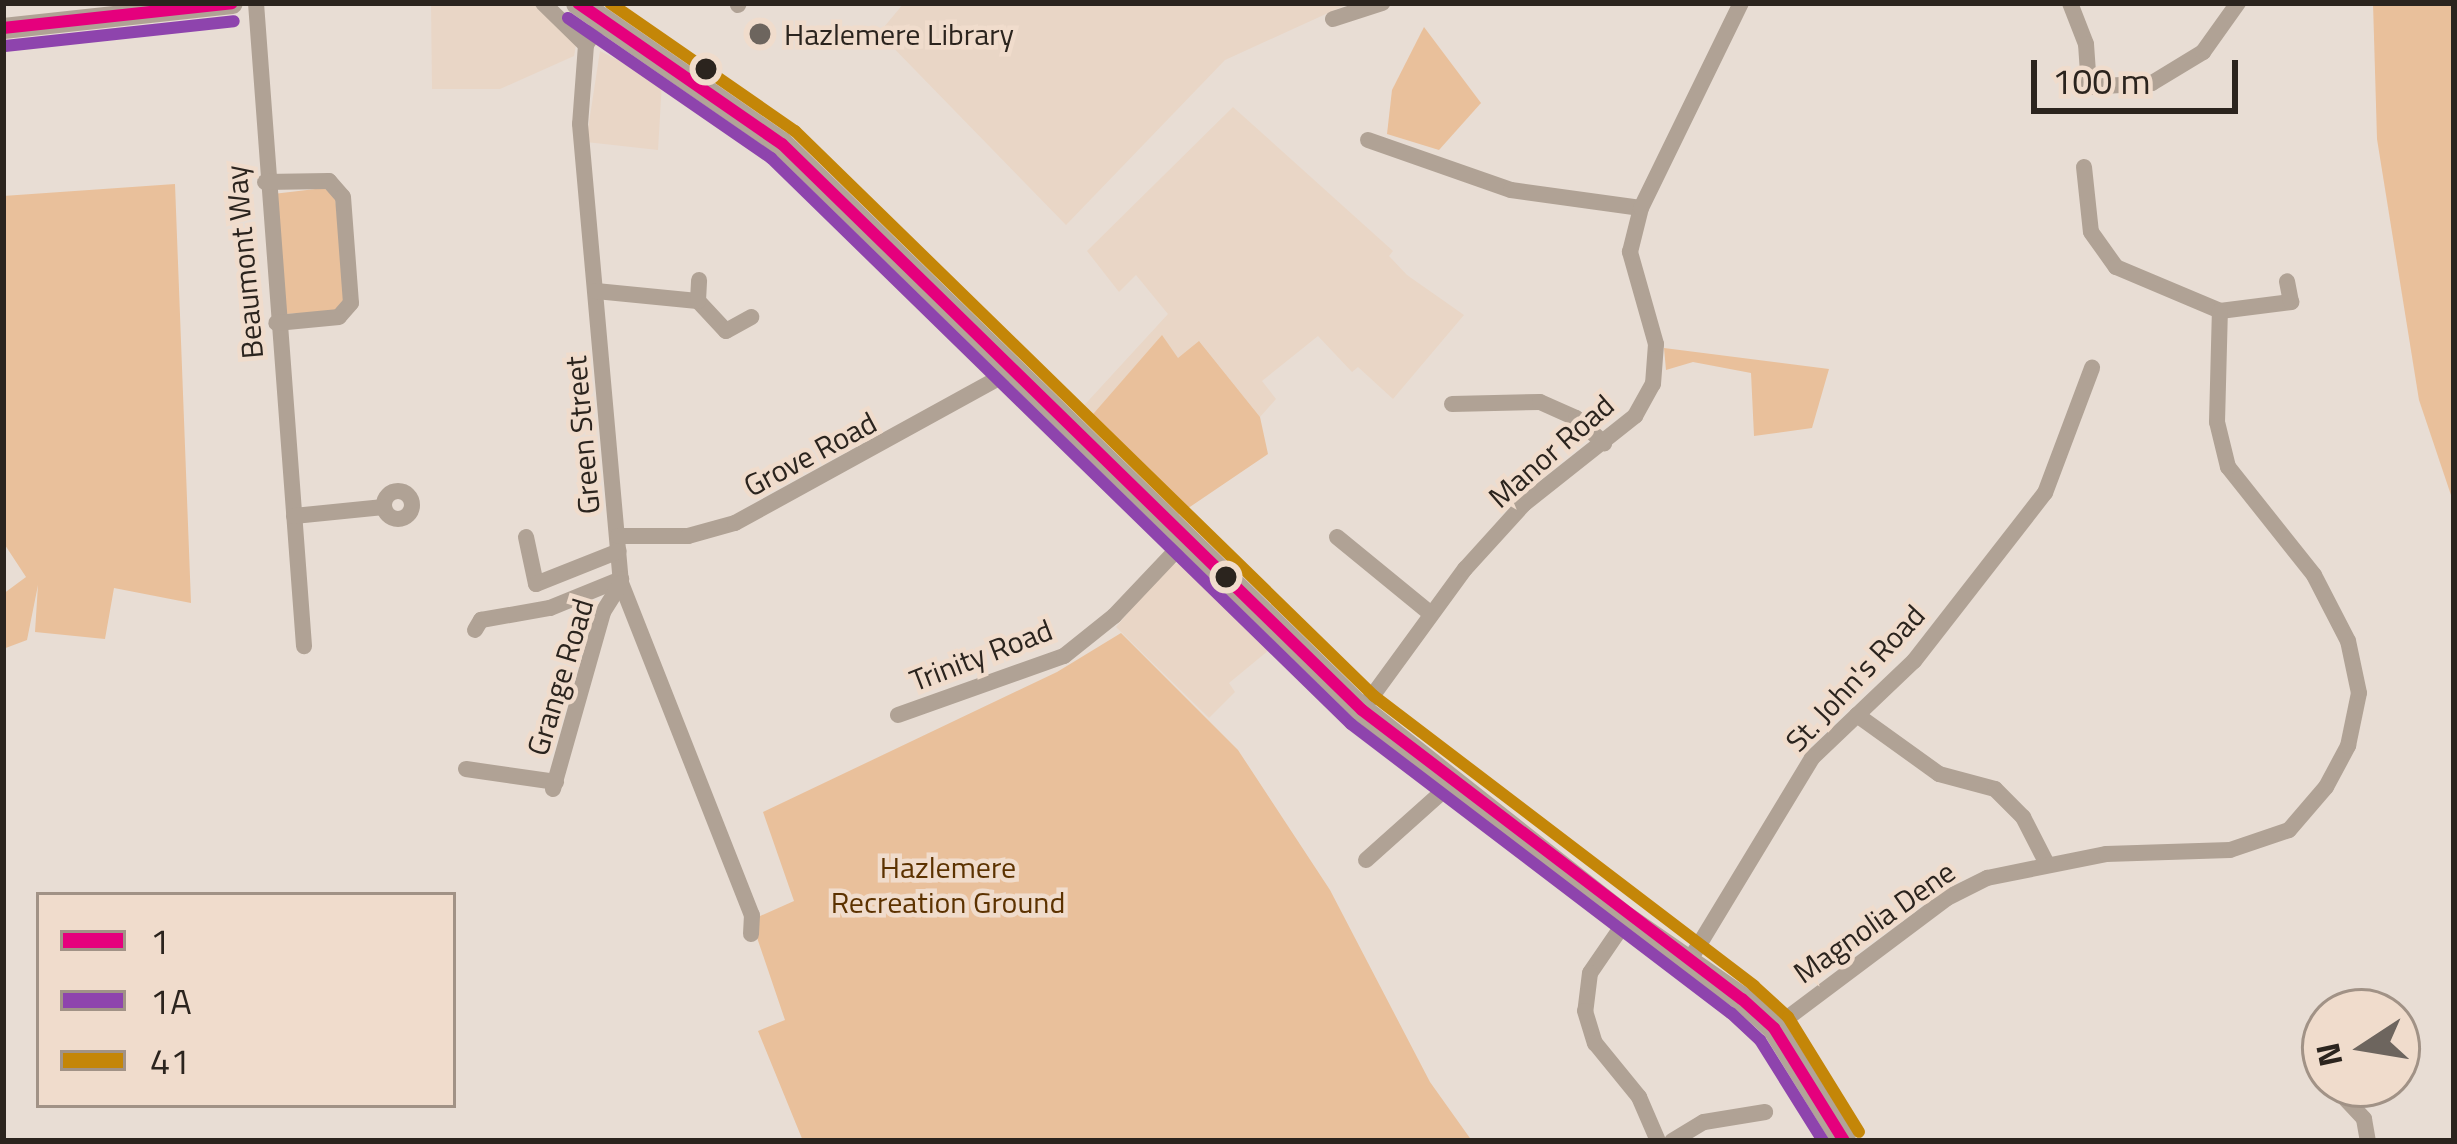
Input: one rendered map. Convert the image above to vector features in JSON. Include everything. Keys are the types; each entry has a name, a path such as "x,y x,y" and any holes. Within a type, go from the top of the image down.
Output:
{"main road":[{"path":"578,3 782,144 1184,542 1362,710 1627,920 1774,1028 1844,1141"}],"street":[{"path":"3,28 232,3"},
{"name":"Beaumont Way","path":"256,3 265,182 304,646"},
{"path":"543,3 586,45 602,22"},
{"path":"1333,20 1382,3"},
{"name":"Manor Road","path":"1362,710 1430,614 1524,504 1636,416 1653,384 1656,344 1630,252 1641,208 1741,3"},
{"path":"2070,3 2086,44 2089,88 2152,82 2203,52 2238,3"},
{"name":"Green Street","path":"586,45 581,148 621,581 748,907 751,934"},
{"path":"1367,140 1511,190 1641,208"},
{"path":"2084,167 2091,232 2116,267 2220,311 2291,302 2287,281"},
{"path":"265,182 329,181 343,197 345,218 351,303 339,317 276,323"},
{"path":"698,301 699,280"},
{"path":"596,291 698,301 726,331 751,317"},
{"name":"Magnolia Dene","path":"1774,1028 1947,898 2046,862 2230,850 2289,830 2348,746 2359,693 2348,641 2314,575 2228,467 2217,422 2220,311"},
{"name":"St. John's Road","path":"1688,963 1812,758 1914,661 2045,493 2092,368"},
{"name":"Grove Road","path":"619,543 688,536 735,523 1012,370"},
{"path":"1452,404 1540,402 1576,418 1604,443"},
{"path":"294,516 384,507"},
{"path":"526,537 536,584 619,543"},
{"path":"1337,538 1430,614"},
{"name":"Trinity Road","path":"898,715 1064,656 1114,616 1184,542"},
{"path":"475,630 481,620 506,608 621,581"},
{"name":"Grange Road","path":"466,769 554,786 602,613 621,581"},
{"path":"1857,715 1939,774 1995,789 2023,817 2046,862"},
{"path":"1366,860 1452,783"},
{"path":"726,915 748,907"},
{"path":"1627,920 1590,974 1585,1011 1595,1043 1639,1097 1658,1141"},
{"path":"2354,1108 2364,1119 2368,1141"},
{"path":"1672,1141 1704,1122 1765,1112"}],"shaded area":[{"path":"431,3 534,3 576,45 574,56 500,89 432,89"},
{"path":"904,3 1350,3 1225,60 1066,225 879,33"},
{"path":"600,51 662,82 658,150 586,142"},
{"path":"1233,107 1393,251 1389,256 1407,275 1464,315 1393,399 1358,367 1352,372 1318,336 1262,381 1276,399 1260,417 1200,342 1178,359 1162,336 1087,421 1078,412 1168,314 1136,275 1119,292 1087,251"},
{"path":"1170,563 1197,566 1275,645 1229,683 1235,692 1209,718 1116,627"}],"green space":[{"path":"2373,3 2454,3 2454,504 2419,400 2377,139"},
{"path":"1424,27 1481,103 1439,150 1387,134 1392,90"},
{"path":"175,184 191,603 114,588 105,639 35,632 38,585 27,640 3,649 3,594 26,577 3,542 3,196"},
{"path":"324,188 335,196 346,298 340,311 285,314 273,194"},
{"path":"1162,335 1178,358 1199,341 1260,417 1268,454 1178,515 1087,421"},
{"path":"1664,348 1829,369 1812,428 1754,436 1751,373 1693,362 1666,370"},
{"name":"Hazlemere Recreation Ground","path":"1121,633 1238,750 1330,890 1430,1082 1472,1141 803,1141 758,1031 785,1020 751,920 794,901 763,812 1057,672"}],"transit line":[{"name":"1","path":"3,28 232,3"},
{"name":"1","path":"578,3 782,144 1362,710 1742,999 1774,1028 1844,1141"},
{"name":"41","path":"610,3 795,131 1374,696 1754,986 1788,1017 1859,1132"},
{"name":"1A","path":"568,18 771,158 1351,724 1731,1013 1760,1040 1823,1141"},
{"name":"1A","path":"5,46 234,21"}],"place":[{"name":"Hazlemere Library","path":"760,34"}]}
